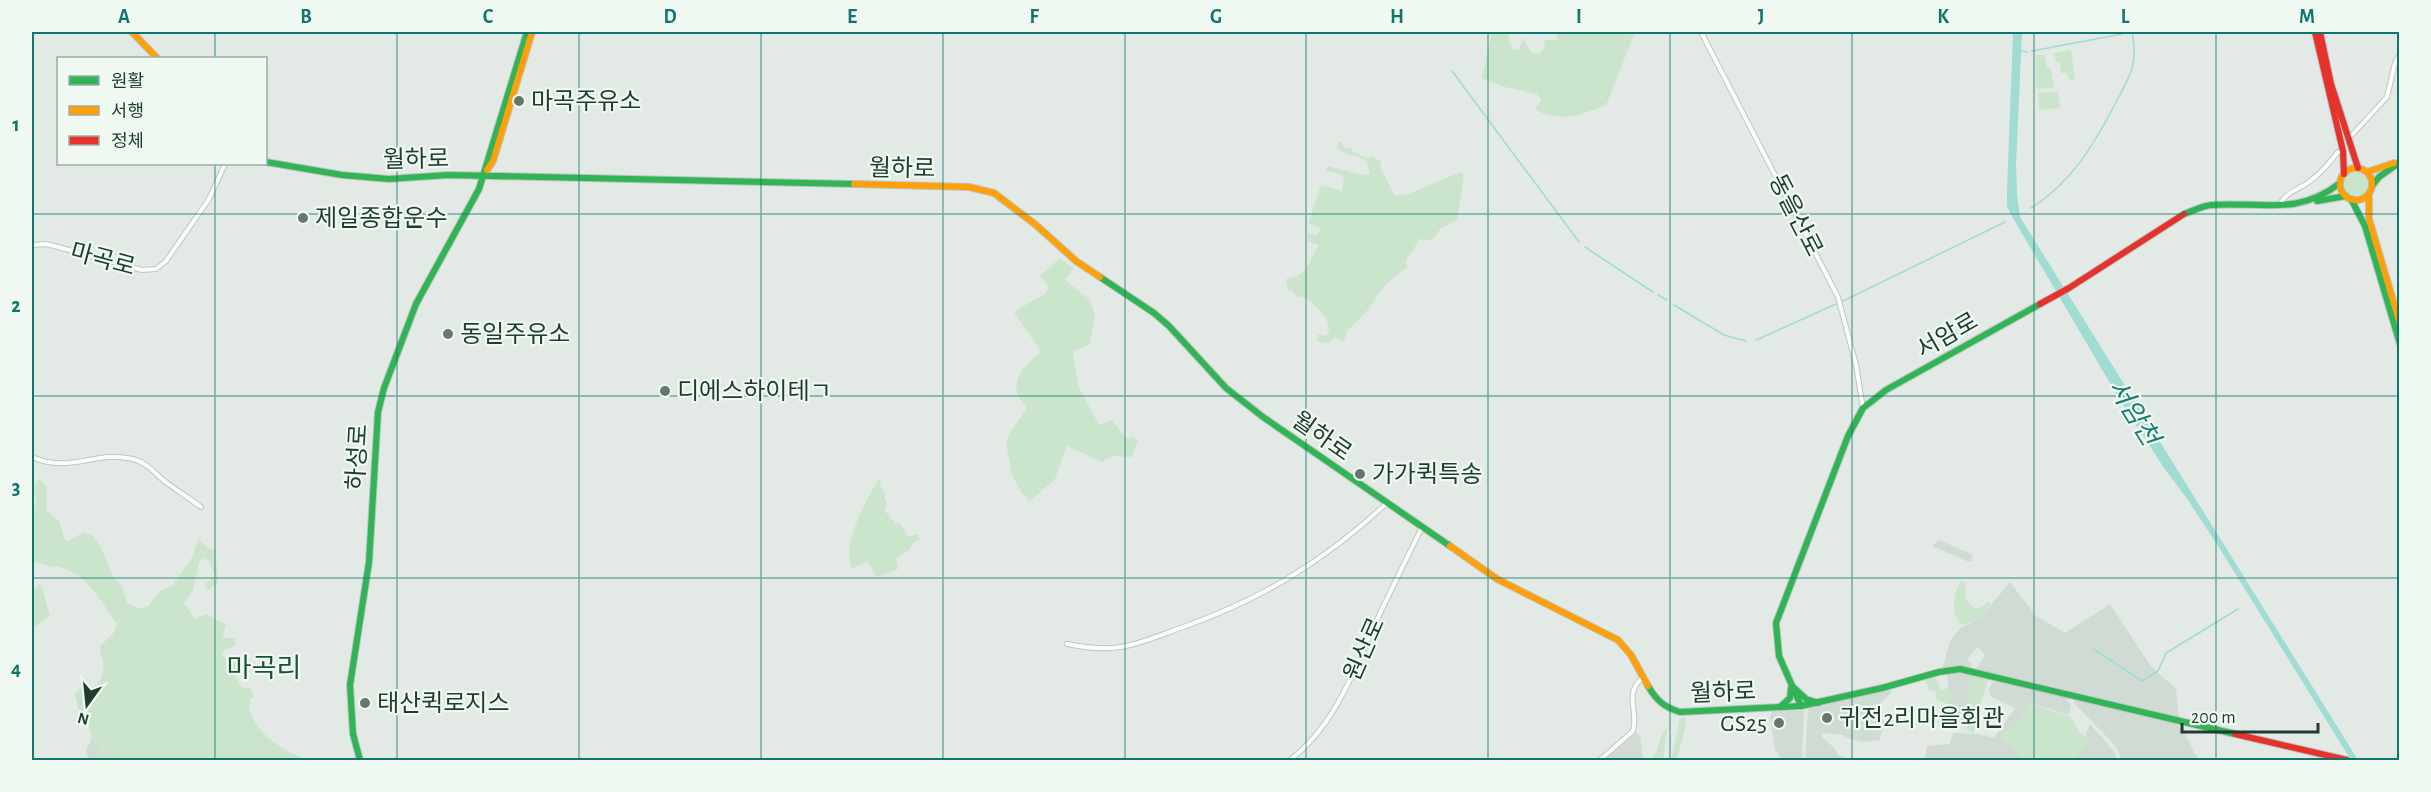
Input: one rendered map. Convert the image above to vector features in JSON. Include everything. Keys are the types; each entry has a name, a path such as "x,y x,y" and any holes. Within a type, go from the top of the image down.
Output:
{"street":[{"path":"132,32 156,57"},
{"name":"하성로","path":"483,177 527,32"},
{"name":"하성로","path":"360,760 352,730 348,682 368,566 378,412 384,388 420,295 465,218 492,161 532,32"},
{"name":"동을산로","path":"1701,32 1838,297 1856,365 1863,408"},
{"path":"2315,32 2343,151 2344,174 2340,183 2361,215 2400,344"},
{"path":"2320,32 2331,84 2358,168"},
{"path":"2352,135 2387,97 2395,63 2400,54"},
{"path":"2278,206 2289,192 2309,182 2322,171 2338,152"},
{"path":"2344,174 2358,168 2367,172 2400,161"},
{"path":"2306,202 2349,198 2361,200 2368,194 2379,177 2400,161"},
{"name":"월하로","path":"267,162 342,175 389,179 448,175 969,187 994,193 1028,218 1076,261 1154,313 1236,397 1507,585 1618,640 1630,655 1656,700 1675,711 1801,706 1882,688 1939,672 1960,669 2347,760"},
{"name":"마곡로","path":"32,245 46,244 141,270 156,269 166,261 209,199 225,165"},
{"path":"2367,172 2372,186"},
{"name":"서암로","path":"1801,706 1778,657 1775,645 1776,623 1839,455 1863,408 1886,390 2069,288 2166,225 2197,208 2219,204 2278,206 2306,202 2326,194 2340,183"},
{"path":"2368,194 2371,226 2400,324"},
{"path":"32,458 59,465 106,458 134,460 153,469 168,484 201,507"},
{"path":"1067,644 1102,648 1135,645 1234,608 1324,556 1387,503"},
{"name":"원산로","path":"1290,760 1323,725 1345,693 1422,527"},
{"path":"1600,760 1633,731 1635,724 1632,695 1635,685 1643,678"},
{"path":"1792,686 1806,699 1819,703"},
{"path":"1778,708 1790,698 1792,686"}],"shaded area":[{"path":"1939,540 1973,555 1972,561 1969,562 1932,546"},
{"path":"2010,582 2036,616 2065,633 2110,604 2150,665 2176,689 2179,717 1976,669 1985,655 1978,647 1967,659 1972,665 1971,668 1943,667 1950,641 1959,629 1982,616"},
{"path":"1955,672 1970,674 1967,723 1951,721 1947,674"},
{"path":"1994,679 2064,696 2071,706 2068,715 2031,703 2018,722 2002,736 2025,760 1925,760 1927,746 1950,744 1953,733 1978,734 1994,738 2015,708 1990,696 1989,689"},
{"path":"1892,688 1891,693 1881,702 1884,723 1880,740 1865,742 1842,735 1822,733 1821,736 1838,755 1849,760 1805,760 1808,709"},
{"path":"2075,698 2174,722 2183,731 2199,760 2121,760 2118,750 2074,703"},
{"path":"1772,711 1804,711 1802,760 1783,760 1775,750 1770,716"},
{"path":"2090,724 2113,750 2118,760 2069,760 2088,744 2086,734"},
{"path":"1636,733 1640,735 1643,760 1602,760"},
{"path":"92,739 106,760 89,760 86,750"}],"green space":[{"path":"1492,32 1510,32 1508,38 1513,50 1519,49 1523,39 1532,53 1539,54 1544,48 1545,40 1557,40 1558,32 1634,34 1607,103 1584,113 1561,117 1535,110 1541,100 1537,94 1505,87 1482,78"},
{"path":"2071,50 2075,79 2070,81 2067,73 2061,73 2060,63 2056,61 2054,53"},
{"path":"2036,55 2044,55 2047,67 2051,69 2054,88 2039,89 2036,87"},
{"path":"2058,91 2060,108 2039,110 2038,93"},
{"path":"1338,142 1341,142 1344,148 1352,148 1351,151 1368,159 1372,156 1381,162 1381,169 1395,196 1408,194 1461,172 1464,176 1457,220 1441,228 1432,240 1420,239 1406,260 1407,267 1387,283 1366,312 1347,331 1344,341 1334,337 1329,343 1317,341 1318,334 1326,336 1329,331 1327,320 1309,301 1303,297 1299,298 1293,291 1288,290 1286,279 1303,272 1319,245 1307,241 1308,233 1316,235 1321,231 1320,227 1308,224 1321,185 1342,191 1344,177 1326,171 1328,166 1363,175 1370,174 1367,161 1340,150 1337,147"},
{"path":"2356,172 2364,176 2368,184 2364,192 2356,196 2348,192 2344,184 2348,176"},
{"path":"1060,258 1074,269 1065,280 1090,300 1095,316 1090,344 1073,352 1078,386 1099,425 1112,420 1127,439 1132,437 1138,441 1132,457 1112,456 1102,462 1067,446 1055,479 1030,501 1021,492 1012,475 1006,443 1011,431 1027,408 1016,389 1019,376 1026,365 1041,352 1014,312 1046,293 1049,287 1040,276"},
{"path":"40,478 47,487 46,510 59,521 65,540 68,541 84,532 91,534 99,544 114,578 122,586 127,603 140,609 149,606 160,591 172,586 193,556 198,539 208,548 215,550 218,582 209,589 205,587 205,584 215,576 209,561 202,558 193,590 184,603 195,619 206,614 226,625 224,638 235,638 236,645 223,651 222,655 225,658 243,661 234,674 242,688 251,688 254,697 250,699 252,718 265,735 300,757 299,760 176,760 171,758 106,760 92,739 88,723 80,716 75,694 80,688 95,687 100,681 104,667 100,646 113,634 117,624 83,580 68,570 40,564 32,559 32,528 36,500 34,487"},
{"path":"878,480 881,481 880,487 886,494 884,496 887,504 885,511 896,524 899,523 909,537 916,534 920,539 896,558 898,569 877,577 867,561 852,569 849,559 856,523"},
{"path":"1961,580 1966,583 1965,591 1971,605 1978,609 1988,602 1991,603 1982,616 1963,625 1954,610 1956,591"},
{"path":"39,584 42,587 50,616 32,629 32,591"},
{"path":"1970,674 1988,680 1980,705 1983,720 1973,733 1967,730 1967,692"},
{"path":"1935,677 1941,690 1949,688 1951,719 1945,713 1946,703 1937,700 1935,691 1929,690 1925,680"},
{"path":"2029,703 2071,717 2089,741 2088,744 2069,760 2054,758 2025,760 2002,735 2018,722"},
{"path":"1685,716 1686,724 1677,760 1671,760 1680,719"},
{"path":"1667,728 1663,760 1651,760 1664,732"}],"water":[{"name":"서암천","path":"2013,32 2022,32 2016,165 2020,217 2358,760 2351,760 2220,549 2120,400 2010,213 2007,206 2007,191"}],"waterway":[{"path":"2031,208 2058,187 2080,163 2098,135 2132,70 2134,60 2132,32"},
{"path":"2032,51 2122,34"},
{"path":"2019,50 2027,52"},
{"path":"1452,71 1579,242"},
{"path":"1843,301 2005,222"},
{"path":"1585,247 1653,292"},
{"path":"1658,295 1667,300"},
{"path":"1756,340 1836,304"},
{"path":"1674,305 1724,335 1746,341"},
{"path":"2092,648 2142,681 2158,671 2166,653 2238,609"}],"traffic: fast":[{"path":"360,760 353,734 350,685 369,562 378,412 384,388 416,304 479,189 527,32"},
{"path":"267,162 342,175 389,179 448,175 854,184"},
{"path":"2372,186 2379,177 2400,162"},
{"path":"2184,214 2211,205 2293,204 2324,194 2340,183"},
{"path":"2317,201 2346,196"},
{"path":"2351,199 2365,226 2400,344"},
{"path":"1100,277 1154,313 1169,326 1226,388 1263,417 1450,546"},
{"path":"1801,706 1779,656 1776,623 1848,436 1863,408 1886,390 2040,304"},
{"path":"1648,686 1661,703 1680,712 1801,706 1882,688 1939,672 1960,669 2235,734"},
{"path":"1793,687 1806,699 1818,703"},
{"path":"1780,707 1790,698 1791,688"}],"traffic: slow":[{"path":"132,32 156,57"},
{"path":"487,170 493,161 532,32"},
{"path":"2367,172 2394,163"},
{"path":"2356,168 2367,173 2372,184 2367,195 2356,200 2345,195 2340,184 2345,173 2356,168"},
{"path":"854,184 969,187 994,193 1036,225 1076,261 1100,277"},
{"path":"2369,194 2369,219 2400,324"},
{"path":"1450,546 1497,579 1618,640 1631,655 1648,686"}],"traffic: jam":[{"path":"2315,32 2343,151 2344,174"},
{"path":"2320,32 2331,84 2358,168"},
{"path":"2040,304 2069,288 2184,214"},
{"path":"2235,734 2347,760"}],"place":[{"name":"마곡주유소","path":"519,101"},
{"name":"제일종합운수","path":"303,218"},
{"name":"동일주유소","path":"448,334"},
{"name":"디에스하이테ㄱ","path":"665,391"},
{"name":"가가퀵특송","path":"1360,474"},
{"name":"태산퀵로지스","path":"365,703"},
{"name":"귀전2리마을회관","path":"1827,718"},
{"name":"GS25","path":"1779,723"}],"district":[{"name":"마곡리","path":"264,668"}]}
